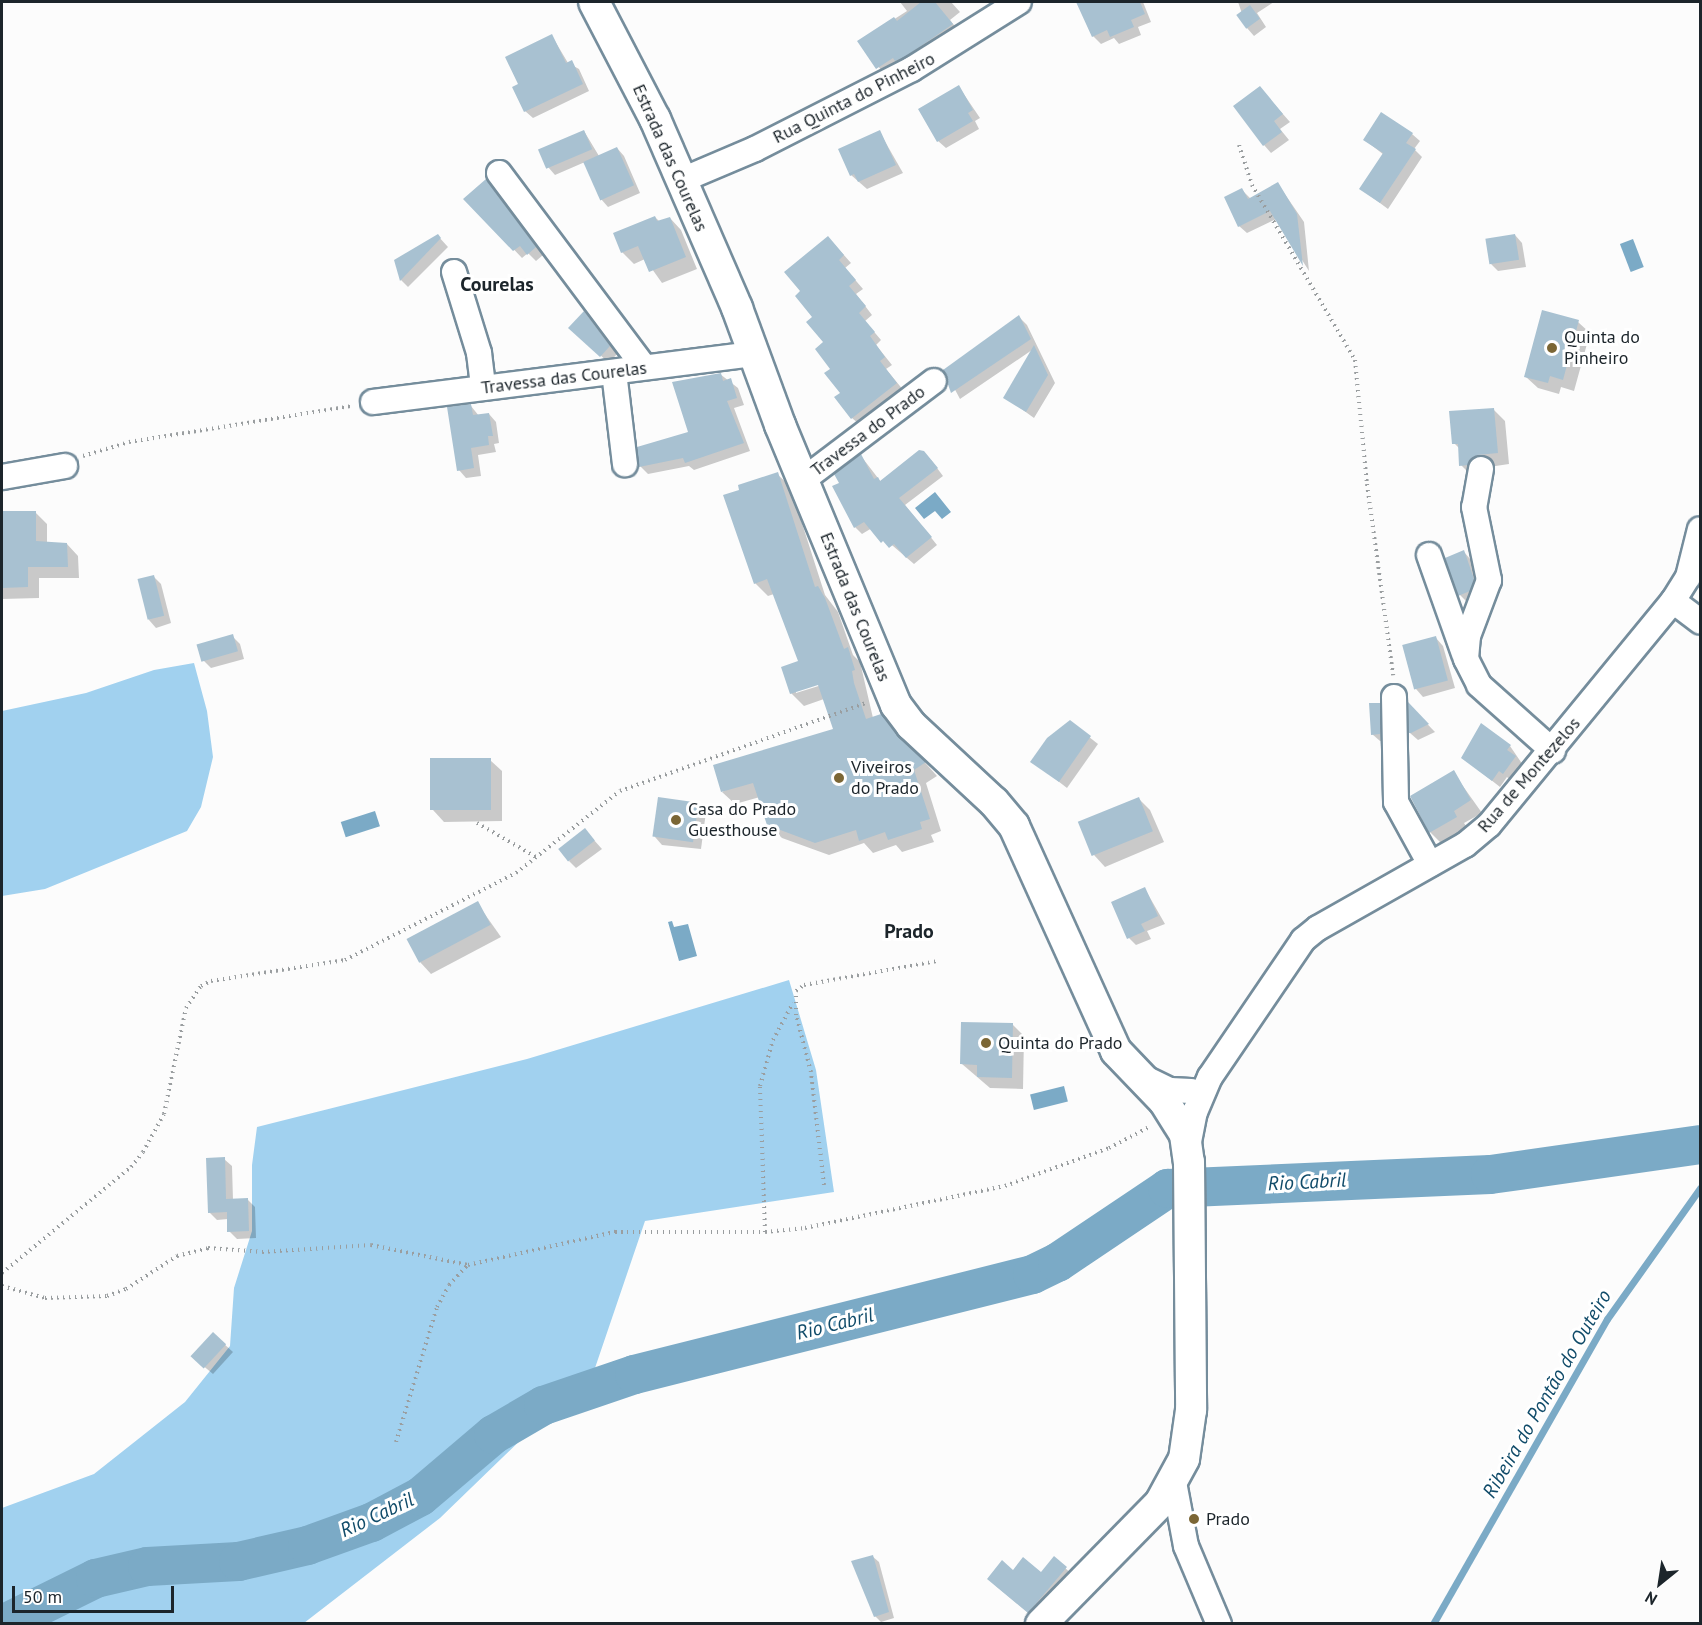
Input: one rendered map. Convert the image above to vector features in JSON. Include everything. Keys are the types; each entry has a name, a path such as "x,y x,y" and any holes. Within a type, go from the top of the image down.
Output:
{"main road":[{"name":"Estrada das Courelas","path":"594,2 681,180 755,354 803,480 891,693 904,718 994,802 1014,826 1113,1044 1173,1114 1188,1155"},
{"path":"1041,1623 1152,1513 1174,1482 1184,1459 1191,1424 1188,1155"}],"street":[{"name":"Rua Quinta do Pinheiro","path":"681,180 755,149 912,69 1019,2"},
{"path":"500,173 644,367"},
{"path":"454,272 479,352 483,388"},
{"name":"Travessa das Courelas","path":"374,402 755,354"},
{"path":"614,372 625,464"},
{"name":"Travessa do Prado","path":"803,480 934,381"},
{"path":"2,477 65,466"},
{"path":"1466,659 1468,636 1489,574 1474,507 1481,469"},
{"name":"Rua de Montezelos","path":"1173,1114 1181,1098 1200,1089 1303,940 1318,928 1477,835 1553,751 1673,601 1688,577 1701,529"},
{"path":"1429,555 1466,659 1479,685 1553,751"},
{"path":"1673,601 1701,621"},
{"path":"1394,697 1396,802 1430,864"},
{"path":"1138,1074 1170,1090 1200,1089 1188,1155"},
{"path":"1174,1482 1186,1546 1219,1623"}],"path":[{"path":"1239,145 1252,185 1355,360 1394,697"},
{"path":"65,466 91,452 129,442 374,402"},
{"path":"2,1273 138,1160 164,1114 186,1008 201,986 211,981 345,960 516,873 635,784 891,693"},
{"path":"477,823 536,857"},
{"path":"765,1232 760,1086 770,1047 794,1002 796,991 804,986 937,961"},
{"path":"794,1002 811,1072 824,1185"},
{"path":"2,1286 45,1298 107,1296 126,1289 177,1256 208,1248 262,1252 371,1245 468,1265 615,1232 765,1232 805,1228 1005,1186 1109,1149 1173,1114"},
{"path":"396,1442 437,1307 449,1285 468,1265"}],"shaded area":[{"path":"1633,239 1644,267 1631,272 1620,244"},
{"path":"935,492 951,512 942,519 935,511 924,519 915,508"},
{"path":"194,663 207,711 213,757 201,807 187,831 45,889 2,896 2,711 86,693 154,670"},
{"path":"375,811 380,826 346,837 341,822"},
{"path":"672,921 674,927 688,924 697,956 679,961 668,922"},
{"path":"789,980 816,1070 834,1192 645,1221 595,1368 440,1518 304,1623 2,1623 2,1508 94,1474 185,1402 230,1346 234,1288 252,1231 252,1165 257,1127 527,1059"},
{"path":"1064,1086 1068,1102 1034,1110 1030,1094"}],"building":[{"path":"921,2 935,2 953,24 905,57 895,61 893,58 876,69 857,41 894,17 897,21"},
{"path":"1076,2 1140,2 1145,14 1131,20 1134,27 1110,37 1107,30 1092,37"},
{"path":"1250,5 1260,19 1246,29 1236,15"},
{"path":"552,34 566,63 572,60 583,84 524,112 512,87 518,84 505,57"},
{"path":"959,85 973,110 968,113 973,121 937,142 918,109"},
{"path":"1260,86 1283,114 1274,121 1282,132 1263,146 1233,106"},
{"path":"1381,112 1413,133 1406,143 1416,149 1380,203 1359,189 1383,153 1363,140"},
{"path":"584,130 592,149 546,169 538,150"},
{"path":"880,130 896,165 858,182 854,174 850,176 838,149"},
{"path":"617,147 634,185 600,200 583,162"},
{"path":"486,179 536,247 527,255 520,246 513,251 463,199"},
{"path":"1278,182 1297,214 1303,266 1270,211 1238,227 1224,197 1242,188 1248,199"},
{"path":"655,216 657,221 670,217 686,257 649,272 638,246 621,253 613,233"},
{"path":"438,234 441,238 400,281 394,260"},
{"path":"1515,234 1519,260 1489,264 1485,239"},
{"path":"828,236 844,255 839,260 856,280 849,286 866,306 859,313 875,332 870,336 885,357 880,361 897,383 851,419 834,397 840,393 824,373 830,369 815,349 823,342 806,322 812,317 795,296 800,291 784,272"},
{"name":"Quinta do Pinheiro","path":"1542,310 1579,320 1563,380 1550,376 1548,383 1524,377"},
{"path":"584,311 610,346 600,357 568,328"},
{"path":"1019,315 1031,339 951,393 943,370"},
{"path":"1034,345 1048,375 1026,412 1003,398"},
{"path":"721,373 723,381 731,378 737,398 727,401 744,443 685,463 683,458 639,467 637,447 688,432 672,382"},
{"path":"471,404 473,415 489,413 493,436 488,436 489,445 471,448 474,468 457,471 447,407"},
{"path":"1494,408 1498,453 1477,455 1468,465 1459,466 1458,444 1452,444 1449,411"},
{"path":"919,450 924,451 938,468 899,498 932,537 906,558 894,544 889,548 883,541 881,543 864,522 854,528 832,486 839,483 834,474 861,454 874,479 878,477 880,481"},
{"path":"778,472 815,587 818,586 825,598 844,649 848,647 855,670 852,671 854,683 866,719 881,714 926,762 914,770 930,819 920,822 922,829 888,840 885,832 859,841 856,830 815,843 767,825 753,783 721,792 713,765 833,729 818,685 790,694 781,667 798,661 767,579 754,584 723,495 739,490 738,485"},
{"path":"3,511 36,511 36,541 67,543 68,567 28,567 28,587 2,588"},
{"path":"1464,550 1474,579 1470,591 1458,596 1445,558"},
{"path":"154,575 164,616 148,620 138,579"},
{"path":"233,634 238,651 201,662 196,644"},
{"path":"1436,636 1448,680 1414,689 1402,645"},
{"path":"1408,702 1429,724 1411,733 1409,733"},
{"path":"1369,703 1380,703 1380,734 1371,735"},
{"path":"1070,720 1091,736 1059,782 1030,762 1047,738"},
{"path":"1481,723 1511,745 1507,750 1516,756 1503,774 1499,771 1492,781 1461,758"},
{"path":"430,758 491,758 491,810 430,810"},
{"path":"1454,770 1471,800 1454,811 1457,817 1429,833 1410,796"},
{"path":"658,797 699,803 693,842 652,837"},
{"path":"1139,797 1153,831 1092,856 1078,822"},
{"path":"585,828 595,841 568,862 558,849"},
{"path":"1145,887 1158,916 1141,924 1145,931 1127,939 1111,902"},
{"path":"478,901 491,925 419,963 406,939"},
{"name":"Quinta do Prado","path":"961,1022 1013,1023 1012,1078 977,1077 977,1065 960,1064"},
{"path":"225,1157 226,1199 248,1198 249,1231 227,1232 227,1212 208,1213 206,1158"},
{"path":"213,1332 226,1344 204,1368 190,1356"},
{"path":"873,1555 889,1612 874,1617 851,1561"},
{"path":"1054,1556 1067,1567 1028,1613 987,1579 1002,1560 1013,1570 1023,1557 1041,1572"}],"waterway":[{"name":"Rio Cabril","path":"2,1624 95,1578 147,1566 238,1561 307,1545 371,1522 420,1496 493,1434 543,1405 634,1374 1032,1274 1057,1262 1167,1188 1490,1174 1700,1144"},
{"name":"Ribeira do Pontão do Outeiro","path":"1433,1624 1607,1319 1700,1188"}],"place":[{"name":"Quinta do Pinheiro","path":"1552,348"},
{"name":"Viveiros do Prado","path":"839,778"},
{"name":"Casa do Prado Guesthouse","path":"676,820"},
{"name":"Quinta do Prado","path":"986,1043"},
{"name":"Prado","path":"1194,1519"}],"district":[{"name":"Courelas","path":"497,284"},
{"name":"Prado","path":"909,931"}]}
